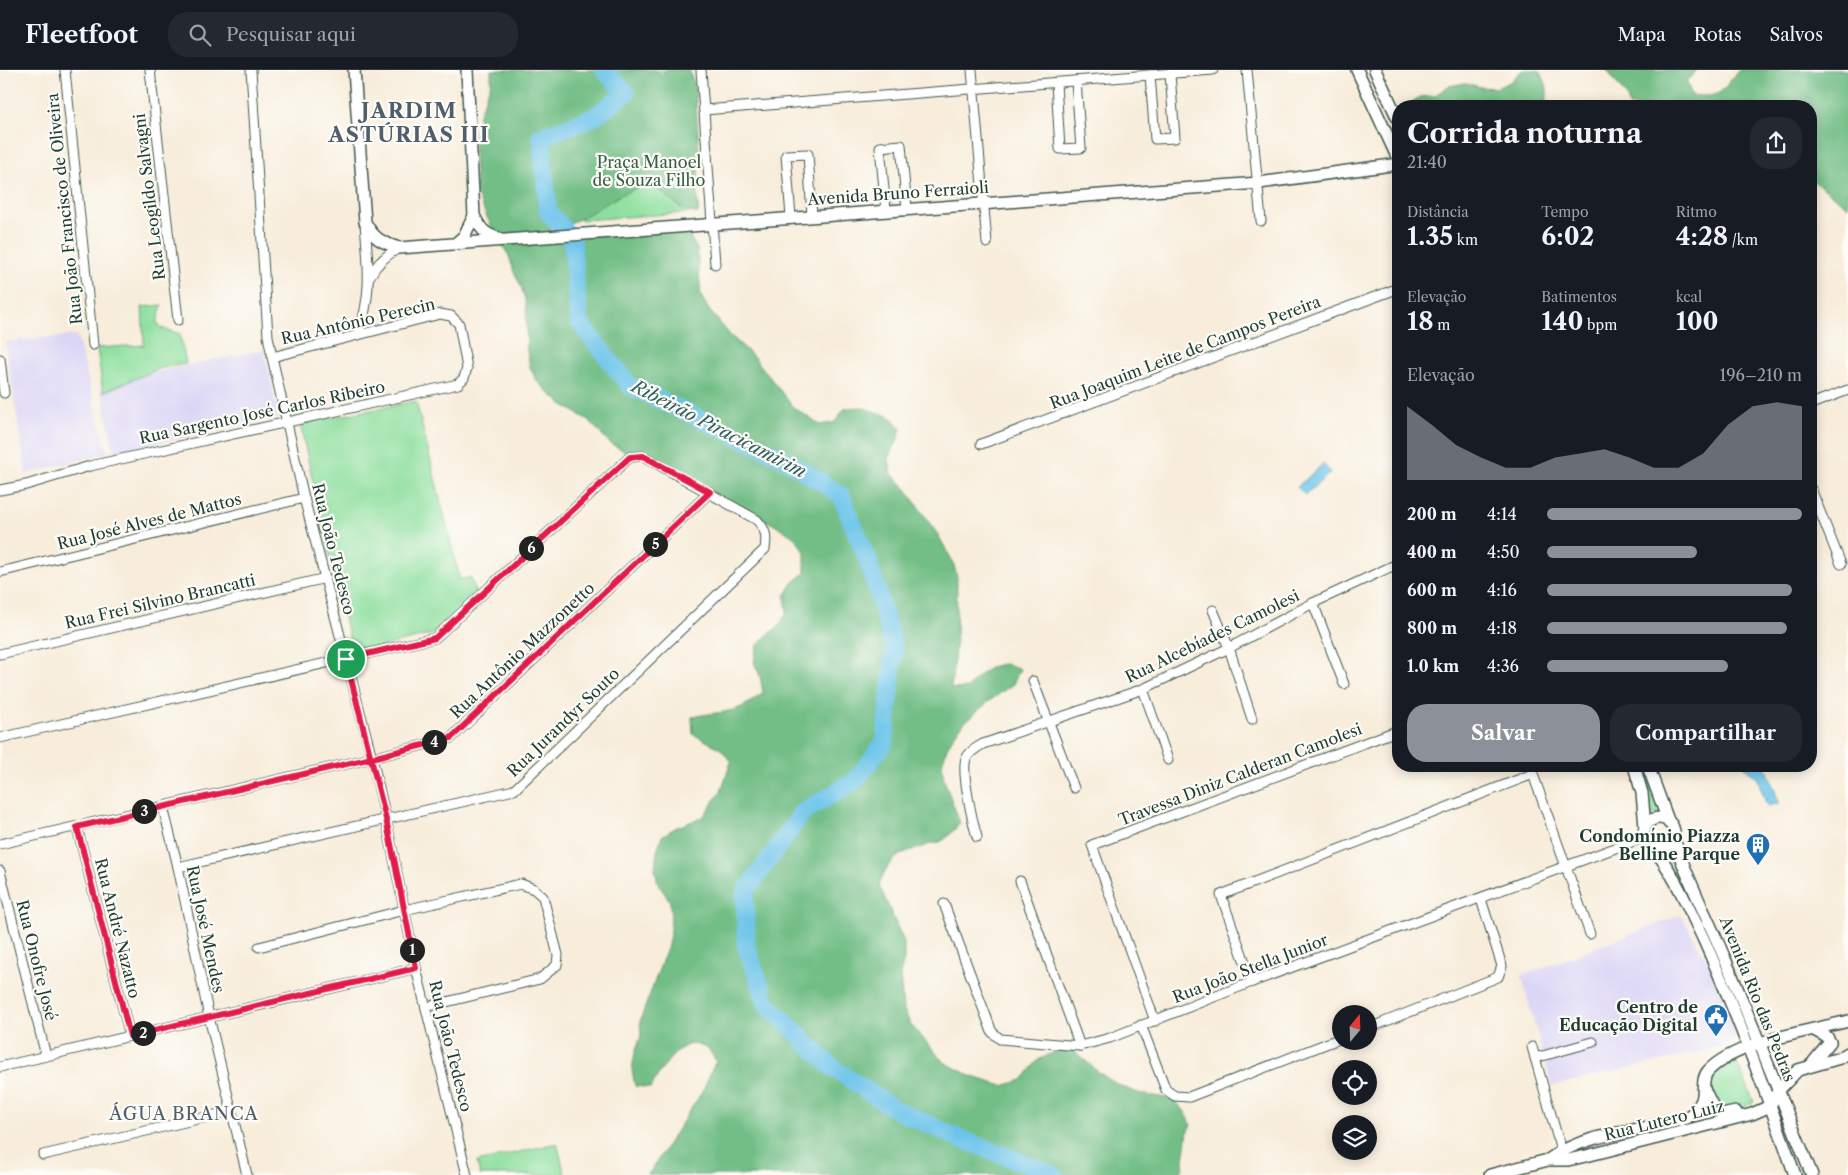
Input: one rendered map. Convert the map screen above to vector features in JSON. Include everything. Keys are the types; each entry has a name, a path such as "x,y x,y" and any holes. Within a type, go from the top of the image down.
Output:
{"street":[{"name":"Rua João Francisco de Oliveira","path":"65,70 93,345"},
{"name":"Rua Leogildo Salvagni","path":"150,70 178,320"},
{"name":"Rua João Tedesco","path":"251,70 268,336 272,357 304,498 372,758 416,968 467,1175"},
{"path":"354,70 370,277 365,316 358,334"},
{"path":"467,70 474,216 486,234 499,239"},
{"path":"701,70 714,264"},
{"path":"972,70 987,243"},
{"path":"704,110 1213,70"},
{"path":"1247,70 1259,183 1261,221"},
{"path":"1357,70 1392,147"},
{"path":"1375,70 1392,106"},
{"path":"1150,75 1155,139 1175,138 1170,74"},
{"path":"1056,82 1060,149 1081,148 1076,81"},
{"path":"886,210 880,147 901,145 907,209"},
{"path":"791,217 786,155 808,154 812,216"},
{"name":"Avenida Bruno Ferraioli","path":"365,222 371,234 383,243 399,248 535,236 1259,183 1392,163"},
{"path":"455,244 464,236 474,216"},
{"path":"370,277 376,265 386,255 399,248"},
{"name":"Rua Joaquim Leite de Campos Pereira","path":"981,444 1392,291"},
{"name":"Rua Antônio Perecin","path":"272,357 440,314 451,316"},
{"name":"Rua Sargento José Carlos Ribeiro","path":"0,490 90,466 458,384 464,378 467,368 459,324 451,316"},
{"path":"0,359 4,394"},
{"path":"1817,402 1848,390"},
{"path":"0,738 435,638 630,457 643,456 710,492"},
{"name":"Rua Jurandyr Souto","path":"178,867 514,790 765,549 767,538 764,528 757,520 710,492"},
{"name":"Rua Antônio Mazzonetto","path":"0,844 451,738 710,492"},
{"name":"Rua José Alves de Mattos","path":"0,572 304,498"},
{"path":"1817,504 1841,564"},
{"name":"Rua Alcebíades Camolesi","path":"976,834 964,771 966,759 973,750 983,744 1143,689 1228,648 1314,603 1392,566"},
{"name":"Rua Frei Silvino Brancatti","path":"0,654 326,578"},
{"path":"1314,603 1344,684"},
{"path":"1213,610 1252,719"},
{"path":"1033,681 1074,788"},
{"path":"1143,689 1168,760"},
{"name":"Travessa Diniz Calderan Camolesi","path":"1155,1021 1092,846 1392,733"},
{"path":"1252,982 1221,895 1526,772"},
{"path":"1532,772 1590,934"},
{"path":"1636,772 1642,793 1647,837 1656,847 1666,846 1672,840 1673,831 1650,772"},
{"name":"Rua José Mendes","path":"163,807 247,1175"},
{"path":"1647,837 1652,820 1657,818 1670,823"},
{"name":"Rua André Nazatto","path":"77,827 130,1036"},
{"name":"Avenida Rio das Pedras","path":"1673,836 1760,1043 1812,1175"},
{"name":"Rua João Stella Junior","path":"944,904 992,1032 1000,1039 1080,1046 1110,1038 1252,982 1647,837"},
{"name":"Avenida Rio das Pedras","path":"1647,837 1662,858 1694,918 1728,994 1795,1175"},
{"name":"Rua Onofre José","path":"0,871 46,1056"},
{"path":"1020,881 1080,1046"},
{"path":"259,947 404,910 521,884 534,889 542,897 558,955 557,965 540,979 426,1007"},
{"path":"1378,1024 1498,977 1502,966 1481,899"},
{"path":"0,1067 416,968"},
{"name":"Rua Lutero Luiz","path":"1490,1175 1514,1172 1562,1155 1604,1137 1687,1118 1695,1111 1702,1100 1705,1074 1722,1059 1760,1043 1848,1021"},
{"path":"1141,1025 1166,1090 1175,1096 1189,1097 1332,1041"},
{"path":"1810,1066 1830,1042 1828,1037 1814,1030"},
{"path":"1535,1058 1593,1042"},
{"path":"1532,1047 1562,1155"},
{"path":"1770,1106 1778,1091 1798,1070 1840,1058 1848,1053"},
{"path":"1703,1087 1713,1107 1722,1114 1741,1111 1752,1114"},
{"name":"Rua Lutero Luiz","path":"1562,1155 1721,1123 1752,1114 1770,1106"},
{"path":"43,1155 232,1111"}],"shaded area":[{"path":"77,335 107,453 26,474 5,342"},
{"path":"264,350 279,417 114,452 100,383"},
{"path":"1681,915 1714,974 1736,1033 1733,1041 1704,1051 1552,1086 1521,976"}],"green space":[{"path":"491,70 653,70 662,75 666,70 689,70 695,86 699,150 697,214 681,208 657,188 640,187 622,194 580,219 566,224 550,226 551,241 567,242 580,236 675,230 689,235 697,249 701,296 709,310 731,336 754,357 793,407 820,425 835,422 845,408 861,407 891,417 901,429 889,458 891,473 903,485 938,535 953,562 957,577 956,640 951,689 968,688 975,679 993,666 1008,664 1020,669 1013,684 965,722 954,735 947,748 942,764 944,780 960,823 941,842 932,843 900,855 887,868 879,885 904,942 904,959 900,975 903,1007 910,1024 944,1062 973,1077 1003,1086 1022,1080 1038,1060 1067,1046 1117,1084 1139,1093 1164,1098 1179,1105 1184,1110 1191,1125 1188,1130 1183,1169 1175,1175 648,1175 702,1092 716,1061 708,1048 692,1044 673,1055 651,1088 635,1086 632,1070 635,1052 641,1036 640,1021 668,945 671,929 670,901 658,884 655,868 657,851 662,836 675,828 703,817 721,791 731,762 721,749 693,734 692,717 737,709 754,700 763,692 760,676 754,662 757,646 779,626 787,612 785,596 793,583 805,573 805,552 795,538 782,529 639,454 624,451 610,443 588,420 562,404 537,381 530,367 527,351 526,303 521,286 509,256 493,230 476,193 474,146 479,114 491,83"},
{"name":"Praça Manoel de Souza Filho","path":"631,70 685,70 699,212 581,220 587,168"},
{"path":"1538,70 1546,83 1546,100 1415,100 1419,97 1434,96 1449,86 1465,83 1480,87 1496,88 1510,82 1521,71"},
{"path":"1607,70 1697,70 1687,81 1691,95 1710,96 1720,92 1739,70 1848,70 1848,207 1817,184 1817,100 1628,100"},
{"path":"162,305 157,322 161,328 180,334 186,364 161,368 103,392 97,348 144,345 142,307"},
{"path":"416,401 460,580 471,577 476,595 433,634 354,653 342,611 300,424"},
{"path":"1639,772 1646,772 1662,816 1654,814 1649,816"},
{"path":"1673,850 1699,913 1696,915 1664,853"},
{"path":"1736,1062 1754,1101 1739,1109 1729,1110 1722,1108 1713,1096 1713,1080 1716,1073 1722,1067"},
{"path":"1782,1114 1806,1175 1802,1175 1779,1116"},
{"path":"557,1143 565,1175 480,1175 477,1162"}],"water":[{"path":"1323,464 1331,472 1305,495 1297,487"},
{"path":"1750,772 1768,772 1779,803 1767,806 1758,779"}],"waterway":[{"name":"Ribeirão Piracicamirim","path":"604,70 626,93 594,117 541,137 548,212 572,239 579,322 630,386 783,458 841,495 870,566 894,648 885,742 856,780 803,812 745,892 746,946 767,1004 832,1067 894,1109 956,1137 1054,1175"}],"place":[{"name":"Condomínio Piazza Belline Parque","path":"1758,866"},
{"name":"Centro de Educação Digital","path":"1716,1037"}],"district":[{"name":"JARDIM ASTÚRIAS III","path":"409,123"},
{"name":"ÁGUA BRANCA","path":"184,1114"}],"route":[{"path":"346,659 372,758 386,819 416,968 130,1036 77,827 372,758 451,738 710,492 643,456 630,457 435,638 346,659"}]}
